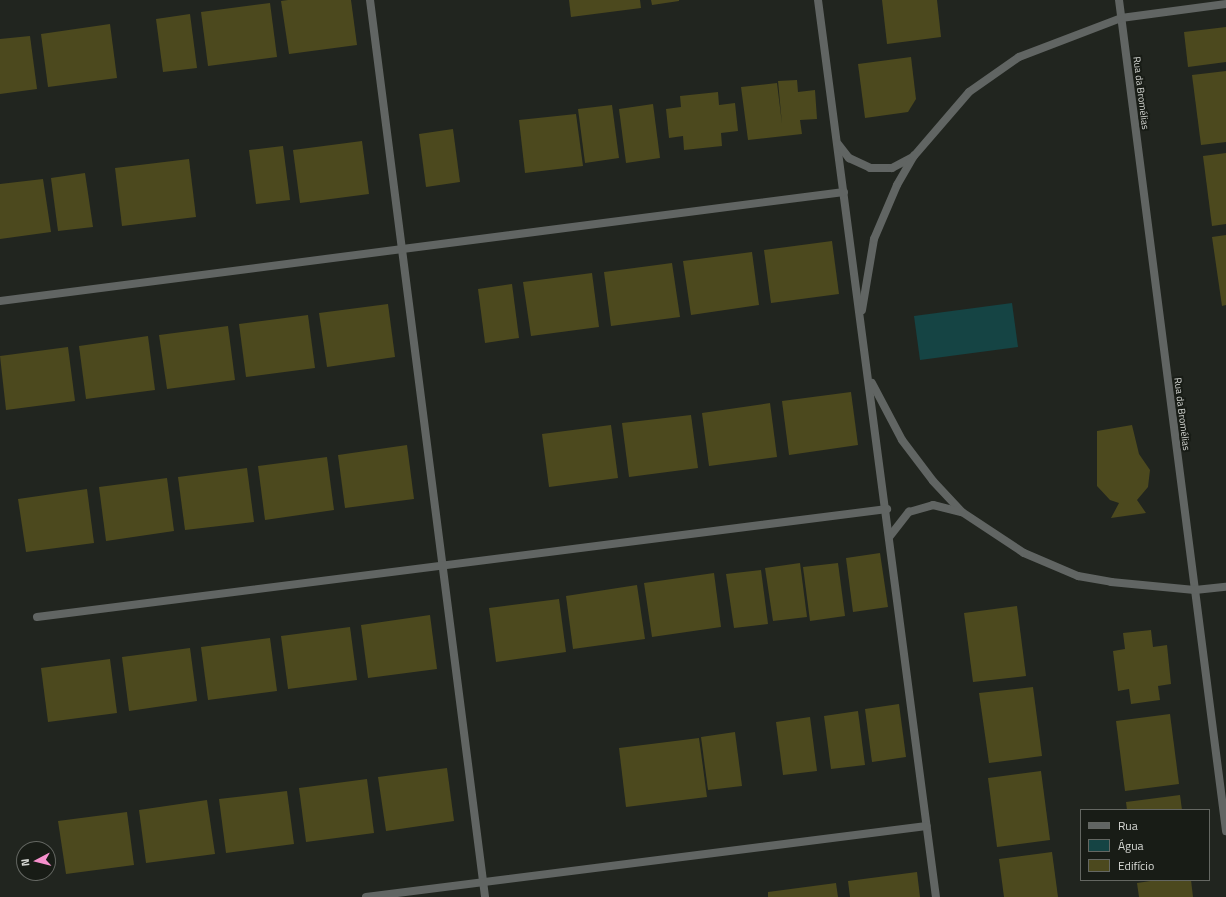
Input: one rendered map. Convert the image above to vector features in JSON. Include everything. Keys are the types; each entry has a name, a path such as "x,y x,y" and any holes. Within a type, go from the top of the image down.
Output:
{"street":[{"path":"370,0 486,897"},
{"path":"818,0 887,509 936,897"},
{"name":"Rua da Bromélias","path":"1119,0 1226,831"},
{"path":"861,319 874,239 897,185 914,156 969,92 991,74 1019,57 1121,18 1226,4"},
{"path":"838,144 849,158 870,168 892,168 914,156"},
{"path":"0,301 844,192"},
{"path":"869,375 902,440 962,512 1024,553 1078,576 1195,590 1226,587"},
{"path":"890,536 909,512 933,505 962,512"},
{"path":"36,617 887,509"},
{"path":"366,897 927,826"}],"water":[{"path":"1012,303 1018,347 920,360 914,316"}],"building":[{"path":"351,0 357,45 289,54 281,1"},
{"path":"569,0 640,0 641,8 571,17"},
{"path":"651,0 679,0 679,1 652,5"},
{"path":"882,0 937,0 941,37 887,44"},
{"path":"270,3 277,57 208,66 201,12"},
{"path":"190,14 197,68 163,72 156,19"},
{"path":"110,24 117,78 48,87 41,34"},
{"path":"1226,27 1226,62 1188,67 1184,32"},
{"path":"30,36 37,89 0,94 0,39"},
{"path":"911,57 916,99 908,112 865,118 858,64"},
{"path":"1226,71 1226,142 1201,145 1192,75"},
{"path":"797,80 798,92 815,90 817,119 800,120 802,134 748,140 741,87 777,83 782,124 778,81"},
{"path":"718,92 719,105 735,103 738,131 721,133 722,146 684,150 683,136 669,138 666,109 681,107 680,96"},
{"path":"653,104 660,158 626,163 619,109"},
{"path":"612,105 619,158 585,163 578,109"},
{"path":"576,114 583,166 525,173 519,120"},
{"path":"453,129 460,182 426,187 419,134"},
{"path":"362,141 369,194 300,203 293,150"},
{"path":"283,146 290,200 256,204 249,150"},
{"path":"1226,153 1226,224 1212,226 1203,156"},
{"path":"189,159 196,217 122,226 115,168"},
{"path":"85,173 93,227 58,231 51,178"},
{"path":"43,179 51,232 0,239 0,184"},
{"path":"1226,235 1226,305 1222,306 1212,237"},
{"path":"832,241 839,294 771,303 764,250"},
{"path":"752,252 759,305 691,315 683,261"},
{"path":"672,263 680,317 611,326 604,272"},
{"path":"592,273 599,327 531,336 523,282"},
{"path":"512,284 519,338 485,343 478,289"},
{"path":"388,304 395,357 327,367 319,313"},
{"path":"308,315 315,368 246,377 239,324"},
{"path":"228,326 235,380 167,389 159,335"},
{"path":"148,336 155,390 86,399 79,346"},
{"path":"68,347 75,401 6,410 0,356"},
{"path":"851,392 858,445 789,455 782,401"},
{"path":"770,403 777,457 709,466 702,413"},
{"path":"691,415 698,468 629,477 622,423"},
{"path":"611,425 618,478 549,487 542,434"},
{"path":"1132,425 1139,454 1150,470 1148,487 1137,500 1146,513 1111,518 1119,503 1110,500 1097,486 1097,431"},
{"path":"407,445 414,499 345,508 338,455"},
{"path":"327,457 334,510 265,520 258,466"},
{"path":"247,468 254,522 185,530 178,477"},
{"path":"167,478 174,531 106,541 99,487"},
{"path":"87,489 94,543 26,552 18,499"},
{"path":"880,553 888,607 853,612 846,558"},
{"path":"800,563 807,617 773,621 765,568"},
{"path":"838,563 845,616 810,621 803,567"},
{"path":"761,570 768,624 734,628 726,574"},
{"path":"714,573 721,627 652,637 644,583"},
{"path":"637,585 645,639 573,649 566,596"},
{"path":"559,599 566,652 496,662 489,608"},
{"path":"1017,606 1026,676 973,682 964,613"},
{"path":"430,615 437,669 368,678 361,625"},
{"path":"350,627 357,680 288,689 281,636"},
{"path":"1151,630 1153,647 1167,645 1171,684 1158,686 1160,700 1131,704 1129,689 1118,691 1113,651 1125,649 1123,633"},
{"path":"270,638 277,691 208,700 201,647"},
{"path":"190,648 197,701 129,711 122,657"},
{"path":"110,659 117,713 48,722 41,668"},
{"path":"1033,687 1042,756 989,763 979,693"},
{"path":"899,704 906,757 872,762 865,709"},
{"path":"858,711 865,765 831,769 824,716"},
{"path":"1170,714 1179,784 1125,791 1116,721"},
{"path":"810,717 817,771 783,775 776,722"},
{"path":"735,732 742,786 708,790 701,737"},
{"path":"699,738 707,797 626,807 619,748"},
{"path":"447,768 454,821 386,831 378,777"},
{"path":"1041,771 1050,840 997,847 988,778"},
{"path":"367,779 374,833 306,842 299,788"},
{"path":"287,791 294,844 226,853 219,799"},
{"path":"1180,795 1182,809 1127,809 1126,802"},
{"path":"207,800 215,854 146,863 139,810"},
{"path":"127,812 134,865 66,874 58,821"},
{"path":"1052,852 1058,897 1004,897 999,859"},
{"path":"917,872 920,897 850,897 848,881"},
{"path":"1150,881 1191,881 1193,897 1139,897 1137,883"},
{"path":"836,883 838,897 768,897 768,892"}]}
